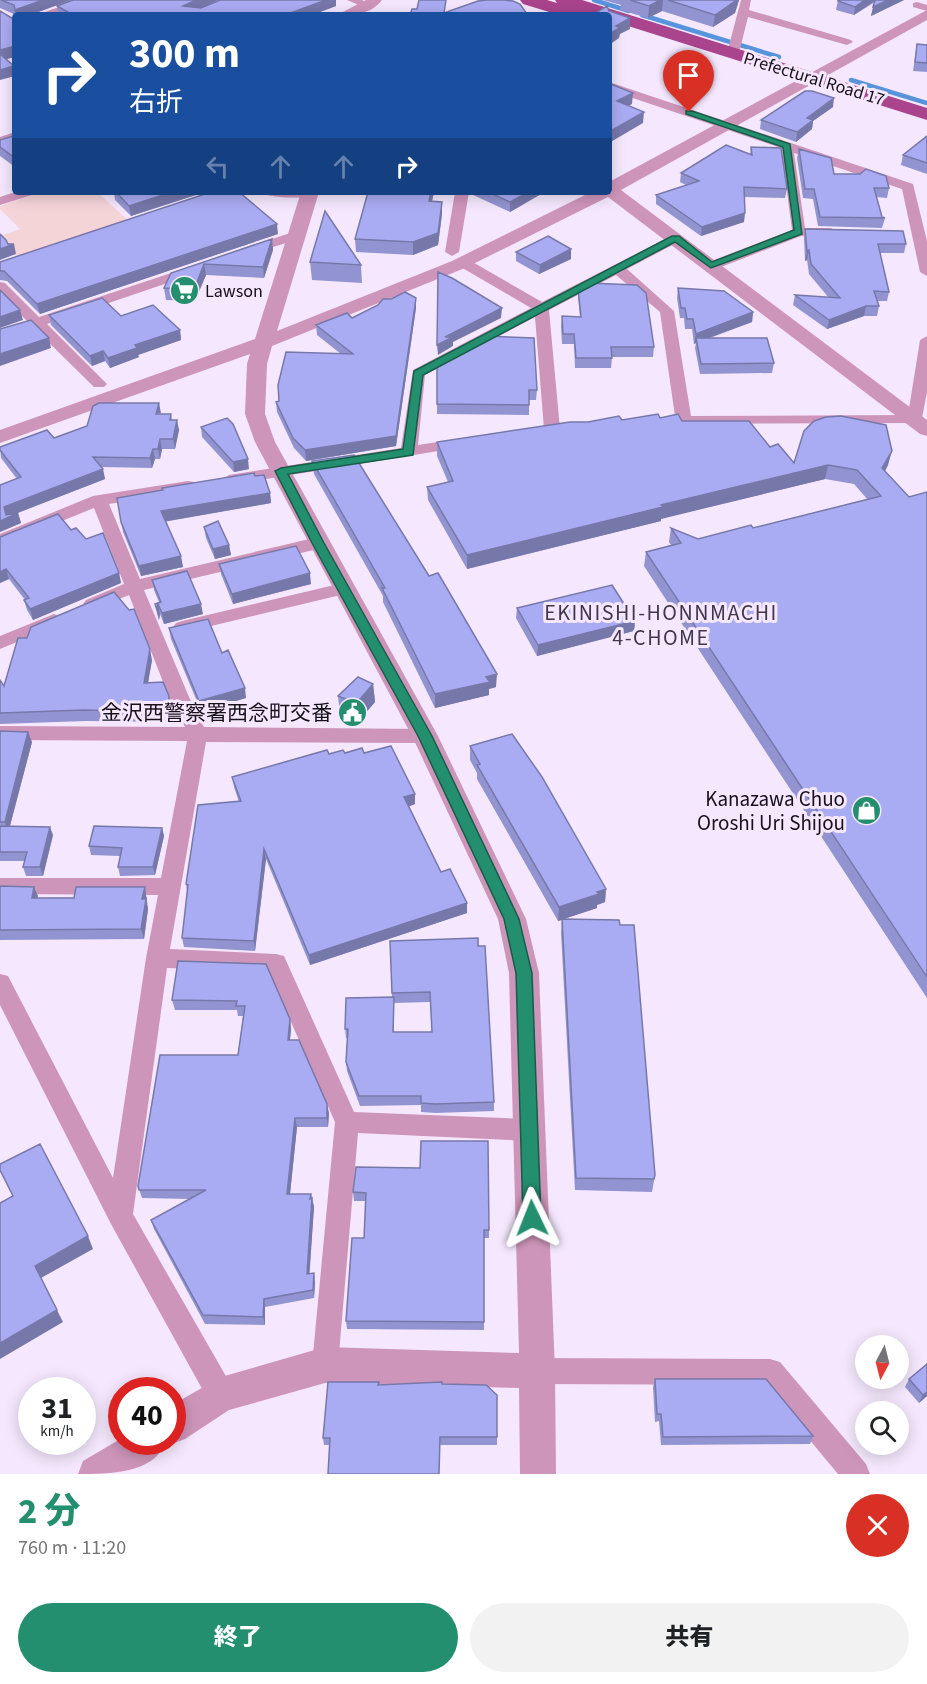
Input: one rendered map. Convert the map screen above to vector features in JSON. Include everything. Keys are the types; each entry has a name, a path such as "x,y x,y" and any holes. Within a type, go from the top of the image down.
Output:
{"main road":[{"path":"529,0 567,12"},
{"name":"Prefectural Road 17","path":"564,0 608,12"},
{"name":"Prefectural Road 17","path":"612,13 735,47 794,79 927,127"},
{"name":"Prefectural Road 17","path":"612,26 794,79 927,114"}],"street":[{"path":"52,12 89,0"},
{"path":"352,0 369,7"},
{"path":"735,47 746,0"},
{"path":"353,12 369,7"},
{"path":"612,187 725,125 847,42 925,7"},
{"path":"612,171 708,119 794,79 925,7"},
{"path":"743,12 847,42"},
{"path":"612,88 927,194"},
{"path":"787,146 799,232"},
{"path":"908,188 912,235 927,272"},
{"path":"612,191 921,425"},
{"path":"0,201 18,195"},
{"path":"309,195 256,364 255,414 266,442 318,543 425,736 512,919 524,973 537,1371 538,1474"},
{"path":"458,257 462,195"},
{"path":"0,420 99,384 395,292 569,195"},
{"path":"458,257 509,242 598,195"},
{"path":"711,266 799,232 847,233"},
{"path":"229,258 297,235"},
{"path":"409,452 418,373 675,238"},
{"path":"458,257 542,308"},
{"path":"0,335 207,265"},
{"path":"618,269 667,311 684,421"},
{"path":"0,286 99,384"},
{"path":"542,308 546,430 572,427"},
{"path":"0,437 266,332"},
{"path":"921,425 927,340"},
{"path":"642,421 921,425"},
{"path":"0,540 99,500 475,442"},
{"path":"99,500 179,697 198,734 157,958 120,1216"},
{"path":"0,643 135,586 318,543"},
{"path":"155,634 343,588"},
{"path":"0,733 425,736"},
{"path":"0,886 171,887"},
{"path":"157,958 276,963 347,1122 325,1365"},
{"path":"0,983 120,1216 221,1395"},
{"path":"347,1122 529,1130"},
{"path":"186,1417 221,1395 325,1365 537,1371 770,1372 856,1474"},
{"path":"96,1474 127,1455"}],"shaded area":[{"path":"33,195 100,195 129,221 17,257 0,239 0,236 20,229 0,209 0,206"}],"building":[{"path":"1,0 43,0 15,10 14,5"},
{"path":"73,0 196,0 183,6 201,8 220,0 326,0 293,12 68,12 57,6"},
{"path":"419,0 446,0 444,12 411,12 412,9 417,9"},
{"path":"487,0 513,1 520,4 526,12 447,12"},
{"path":"630,0 660,0 649,6"},
{"path":"668,0 737,0 715,15"},
{"path":"838,0 865,0 855,7"},
{"path":"875,0 888,0 873,7"},
{"path":"607,6 612,12 597,12"},
{"path":"0,11 12,18 12,47 0,50"},
{"path":"612,12 630,18 616,26 620,28 612,32"},
{"path":"917,44 927,45 927,63 915,62"},
{"path":"0,54 12,67 0,70"},
{"path":"612,84 633,93 617,101 644,112 612,130"},
{"path":"805,91 834,98 807,118 813,120 797,132 761,120"},
{"path":"12,136 12,156 0,147 0,140"},
{"path":"927,136 927,163 903,155"},
{"path":"726,145 752,155 751,147 781,148 787,189 744,187 745,213 702,227 656,195 699,181 681,173"},
{"path":"799,149 831,158 834,174 860,174 866,169 886,176 889,188 874,188 882,217 885,218 820,217 814,189 805,189"},
{"path":"119,195 163,195 129,206"},
{"path":"202,195 243,195 277,224 37,304 4,271 0,271 0,262"},
{"path":"367,195 430,195 429,201 442,202 438,233 413,242 355,239"},
{"path":"495,195 523,195 510,202"},
{"path":"325,211 361,265 310,262"},
{"path":"805,229 903,231 906,244 878,244 889,292 874,291 879,306 866,306 829,320 795,295 840,298 811,264"},
{"path":"0,234 8,244 14,244 0,249"},
{"path":"548,236 571,249 540,265 516,252"},
{"path":"272,239 263,267 204,264 194,290 164,288 171,273"},
{"path":"438,272 502,308 445,337 453,337 437,345"},
{"path":"587,283 637,285 646,293 654,347 611,347 612,358 576,358 574,334 563,334 562,316 581,317 578,288"},
{"path":"678,288 724,291 753,312 696,334 693,319 687,319 685,308 681,308"},
{"path":"0,290 20,310 0,317"},
{"path":"405,292 416,298 396,436 305,450 293,438 276,402 279,401 278,385 286,352 353,354 316,325 347,313 352,318 378,305 383,299 391,299"},
{"path":"102,298 121,316 153,305 180,330 135,345 137,348 108,358 103,351 90,356 49,315"},
{"path":"31,320 49,338 0,354 0,329"},
{"path":"485,336 534,338 537,390 529,390 529,405 437,404 437,361"},
{"path":"696,338 767,338 774,363 701,364"},
{"path":"99,403 159,403 156,414 171,414 170,420 177,420 173,439 160,439 158,449 153,449 150,458 93,457 103,469 4,507 6,515 18,513 0,521 0,485 21,477 0,447 47,430 54,438 87,426 93,406"},
{"path":"658,414 660,418 678,414 682,421 749,421 770,447 778,444 794,463 804,431 814,421 841,416 886,425 892,451 882,468 909,497 927,492 927,977 646,552 681,543 671,528 698,539 751,525 753,528 881,496 857,470 828,465 467,555 427,487 453,481 437,442 570,422 588,422 619,416 622,420"},
{"path":"227,418 233,424 248,459 233,462 201,427"},
{"path":"354,455 429,576 438,573 497,674 486,677 490,682 435,694 382,588 385,588 312,461"},
{"path":"254,473 255,476 264,475 270,493 161,511 181,556 139,566 121,522 117,498"},
{"path":"58,514 71,530 76,528 86,539 103,533 119,573 30,609 24,600 29,598 6,569 0,572 0,537"},
{"path":"218,521 229,545 213,549 204,527"},
{"path":"296,546 310,573 232,594 219,564"},
{"path":"187,571 201,604 162,613 158,604 157,610 155,604 161,602 152,580"},
{"path":"612,585 635,621 538,645 517,608"},
{"path":"114,592 129,610 134,609 150,649 144,683 163,682 169,696 168,712 84,710 0,713 0,680 4,686 18,638 27,638 31,627"},
{"path":"208,619 222,653 228,650 245,688 199,701 169,628"},
{"path":"358,677 373,684 361,698 355,703 338,696"},
{"path":"0,731 28,732 5,822 0,822"},
{"path":"512,734 542,777 606,889 597,892 599,894 559,907 477,765 480,764 470,746"},
{"path":"391,746 415,794 404,797 441,872 450,869 467,903 309,955 264,849 254,941 182,938 188,885 186,884 198,805 241,801 232,777 327,750 329,754 343,750 345,753 362,748 364,753"},
{"path":"0,826 50,827 40,867 23,867 27,852 0,852"},
{"path":"94,826 162,828 153,867 118,867 122,848 89,846"},
{"path":"0,886 34,887 32,898 74,898 76,887 145,887 142,899 146,899 141,929 0,930"},
{"path":"562,919 619,920 620,925 634,925 654,1179 576,1178"},
{"path":"478,938 478,946 485,946 494,1102 435,1104 421,1103 421,1096 359,1096 346,1062 348,1029 345,1029 346,998 394,997 393,1032 432,1032 430,992 392,993 390,941"},
{"path":"178,961 266,964 290,1019 288,1040 299,1040 327,1104 327,1118 295,1118 287,1194 311,1194 307,1274 314,1273 313,1290 264,1299 263,1317 203,1315 151,1220 206,1190 139,1190 138,1186 160,1055 238,1055 245,1006 236,1006 237,1001 172,1000"},
{"path":"421,1141 488,1141 489,1230 484,1230 484,1322 346,1321 352,1238 364,1238 366,1193 353,1192 356,1167 420,1168"},
{"path":"40,1144 88,1236 35,1266 57,1310 0,1343 0,1203 13,1196 0,1170 0,1164"},
{"path":"927,1364 927,1392 923,1395 909,1379"},
{"path":"655,1379 766,1379 813,1436 663,1437 661,1414 657,1414"},
{"path":"328,1382 379,1382 378,1385 442,1382 442,1384 486,1385 497,1395 497,1437 440,1437 439,1474 328,1474 330,1438 323,1438"}],"waterway":[{"path":"594,0 629,11"},
{"path":"642,15 779,57"},
{"path":"851,80 927,103"}],"place":[{"name":"Lawson","path":"184,291"},
{"name":"金沢西警察署西念町交番","path":"353,713"},
{"name":"Kanazawa Chuo Oroshi Uri Shijou","path":"866,811"}],"district":[{"name":"EKINISHI-HONNMACHI 4-CHOME","path":"661,626"}],"route":[{"path":"532,1218 524,973 512,919 425,736 318,543 281,471 409,452 418,373 675,238 711,266 799,232 787,146 689,112"}]}
